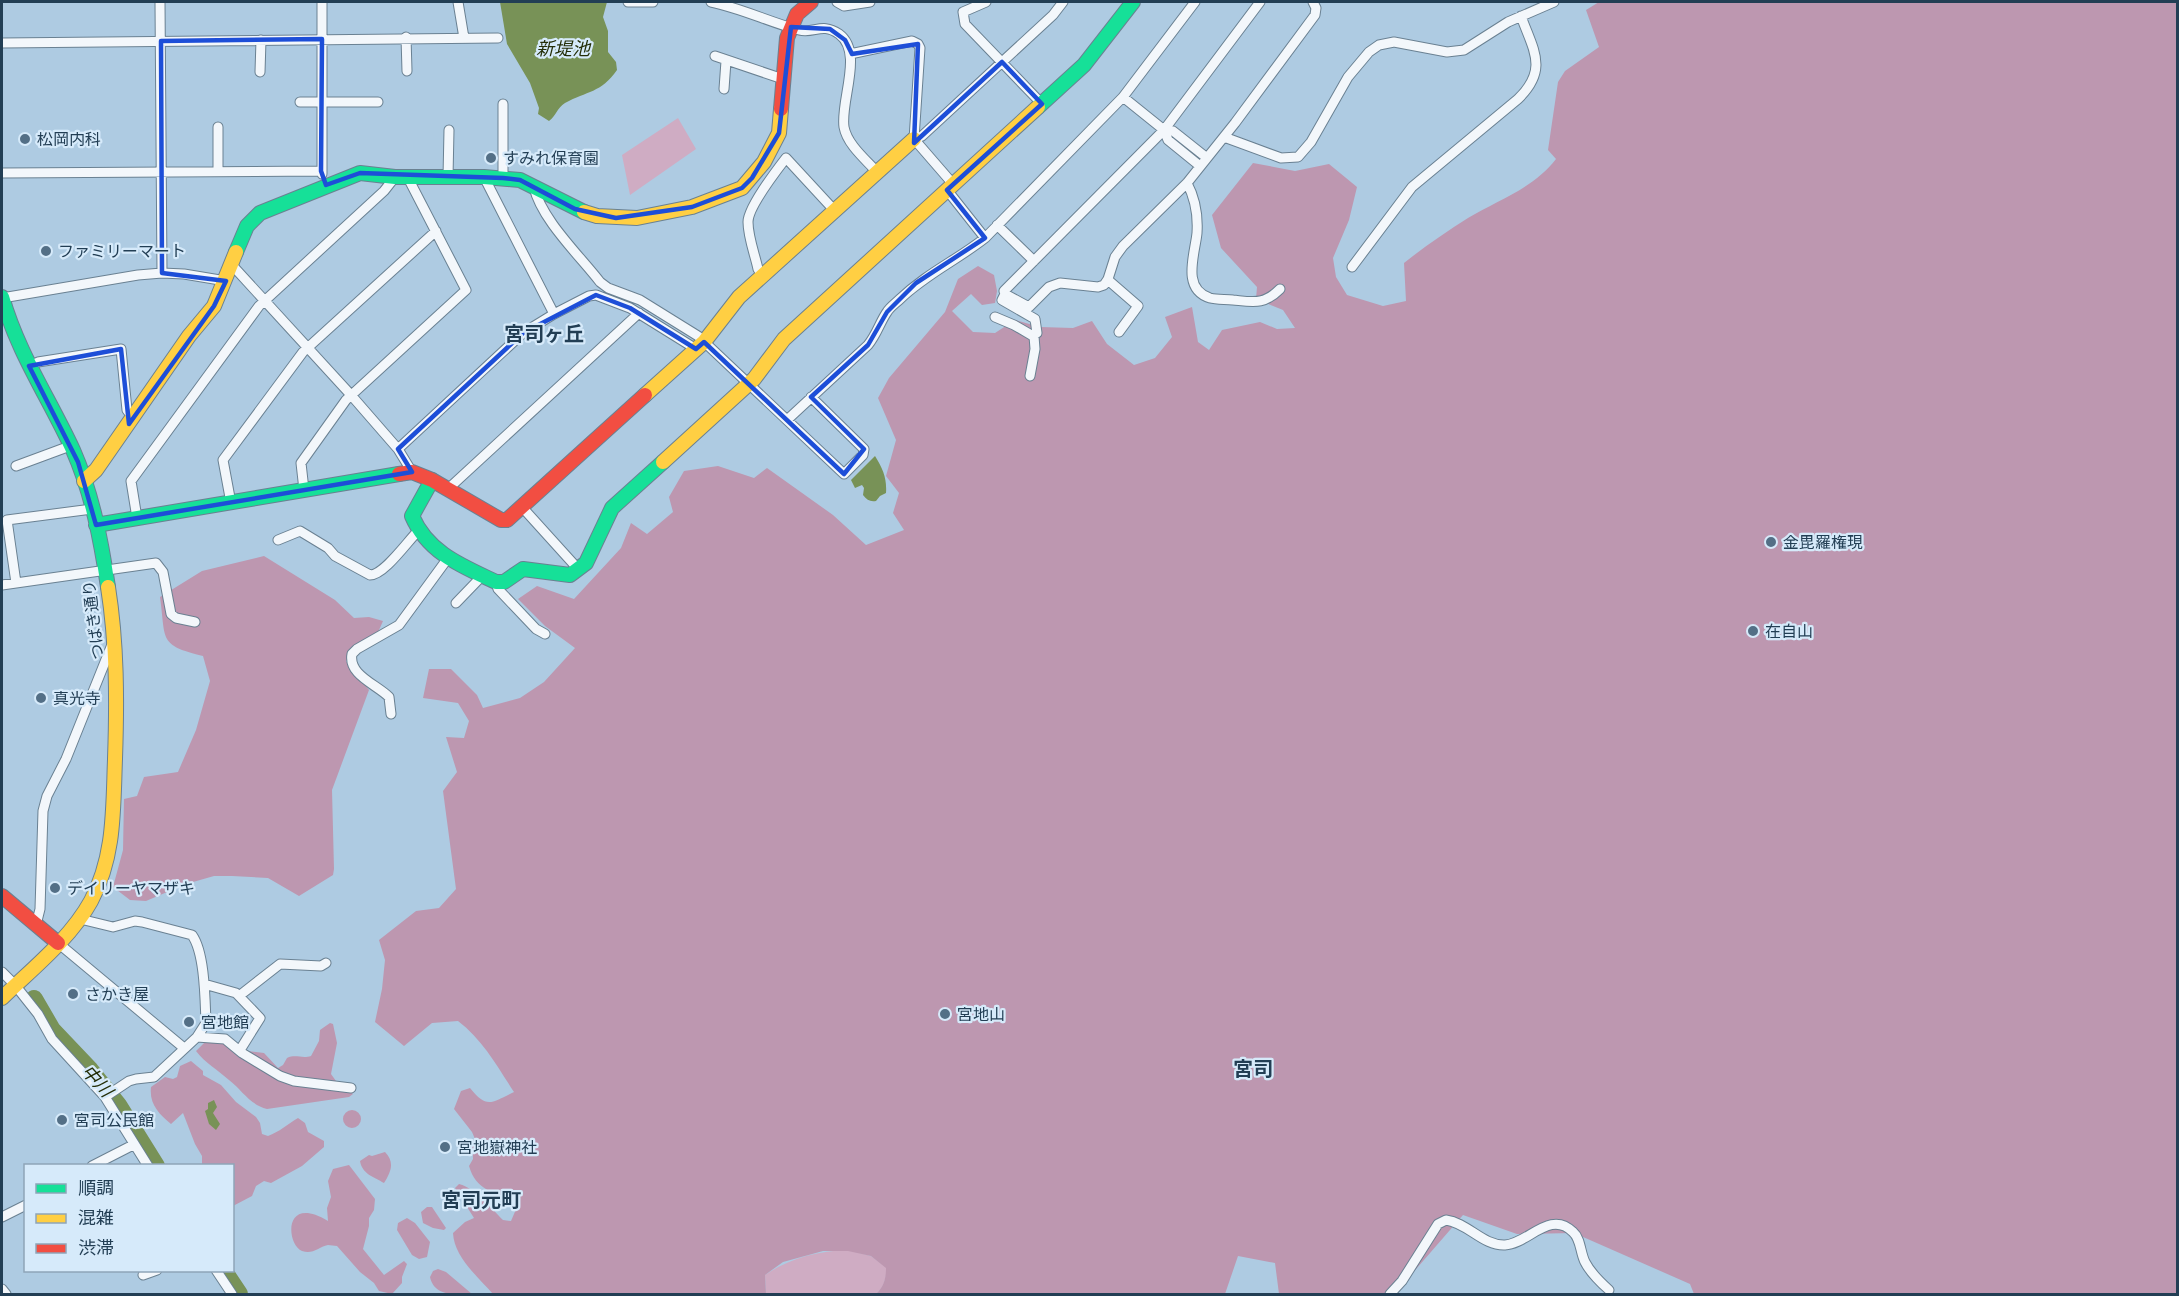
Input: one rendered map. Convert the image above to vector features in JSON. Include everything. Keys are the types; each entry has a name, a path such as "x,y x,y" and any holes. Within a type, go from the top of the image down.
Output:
{"street":[{"path":"160,2 162,273"},
{"path":"322,2 321,171 326,185"},
{"path":"458,2 464,38"},
{"path":"628,2 653,2"},
{"path":"711,2 801,31 821,27 830,29 845,40 850,54 844,126 854,147 876,171"},
{"path":"84,481 96,470 189,336 214,306 247,226 260,213 360,173 401,177 484,177 520,180 575,208 597,216 616,218 637,218 693,207 729,194 742,188 752,178 774,145 779,133 785,48 797,14 811,2"},
{"path":"837,2 844,6 870,2"},
{"path":"986,2 963,12 965,24 1042,104"},
{"path":"96,525 412,472 432,480 501,520 507,520 700,345 739,297 876,171 914,139 922,136 1053,15 1064,2"},
{"path":"432,480 412,516 424,541 448,558 496,582 504,582 523,569 570,575 579,570 586,562 612,508 748,384 784,339 1093,55 1133,2"},
{"path":"786,420 868,345 877,334 887,312 916,283 966,252 998,225 1123,97 1195,2"},
{"path":"1029,376 1035,349 1034,336 1037,333 1035,319 1002,300 1004,291 1164,130 1260,2"},
{"path":"1005,294 1029,307 1049,287 1060,283 1098,287 1104,285 1108,280 1115,257 1123,246 1187,183 1315,15 1316,8 1313,2"},
{"path":"1224,137 1281,158 1298,157 1311,142 1348,77 1379,45 1394,42 1447,51 1464,50 1521,16 1554,2"},
{"path":"1352,267 1418,181 1518,99 1533,82 1537,66 1536,56 1521,16"},
{"path":"406,38 407,71"},
{"path":"2,43 498,38"},
{"path":"260,72 261,40"},
{"path":"850,54 912,41 918,44 920,48 914,139 984,237"},
{"path":"715,56 783,79"},
{"path":"724,89 726,61"},
{"path":"1123,97 1164,130 1168,140 1200,166"},
{"path":"300,102 378,102"},
{"path":"503,178 504,104"},
{"path":"218,127 218,171"},
{"path":"448,177 449,130"},
{"path":"1164,130 1173,131 1207,158"},
{"path":"763,275 758,269 747,221 769,180 786,158 834,210"},
{"path":"2,173 321,171"},
{"path":"304,490 301,463 351,395 466,290 436,231 401,177"},
{"path":"137,518 131,481 264,301 401,177"},
{"path":"484,177 554,314"},
{"path":"1187,183 1197,220 1191,270 1192,281 1197,288 1210,298 1260,302 1280,289"},
{"path":"534,187 543,210 552,224 600,282 608,288 640,300 698,336 700,345"},
{"path":"998,225 1034,261"},
{"path":"231,503 223,460 308,348 436,231"},
{"path":"232,265 398,449 409,463 412,472"},
{"path":"2,298 162,273 226,281"},
{"path":"1108,280 1138,306 1119,332"},
{"path":"398,449 523,333 589,296 597,295 639,313 700,345 748,384 844,474 863,455 864,449 811,397"},
{"name":"つばき通り","path":"2,298 12,330 70,447 84,481 96,525 104,570 115,639 116,680 111,848 100,887 80,919 2,998"},
{"path":"448,489 639,313"},
{"path":"994,317 1034,336"},
{"path":"29,366 38,362 121,349 127,410 133,418"},
{"path":"16,466 70,447"},
{"path":"522,507 579,570"},
{"path":"15,583 6,520 92,509"},
{"path":"278,540 300,531 328,548 335,555 370,575 375,575 418,531"},
{"path":"391,714 389,697 357,672 352,666 352,654 399,625 448,558"},
{"path":"2,585 156,562 163,572 171,614 176,618 195,622"},
{"path":"456,603 483,575"},
{"path":"496,582 498,589 513,605 536,629 545,634"},
{"path":"36,925 40,909 43,811 47,796 66,759 115,639"},
{"path":"2,896 184,1048"},
{"path":"80,919 113,927 135,921 192,935 197,942 204,984 206,1023 196,1037 154,1077 129,1081 105,1097"},
{"path":"240,996 280,963 321,966 326,963"},
{"path":"2,972 38,1014 52,1039 105,1097 147,1164"},
{"path":"204,984 236,993 260,1018 240,1050"},
{"path":"196,1037 225,1039 280,1076 294,1081 351,1088"},
{"path":"96,1164 134,1145"},
{"path":"2,1216 24,1206"},
{"path":"1390,1294 1402,1281 1438,1224 1446,1220 1466,1227 1484,1239 1504,1245 1514,1243 1541,1227 1560,1224 1574,1232 1586,1264 1609,1290"},
{"path":"143,1275 151,1272"},
{"path":"217,1272 232,1294"},
{"path":"2,1289 6,1294"}],"highlighted area":[{"path":"791,27 830,29 845,40 852,54 918,44 914,143 1002,62 1042,104 947,190 985,238 916,283 887,312 868,345 811,397 864,449 844,474 704,342 696,349 630,308 596,295 523,333 398,449 412,472 96,525 78,462 29,366 121,349 129,424 214,306 226,281 162,273 161,41 322,39 321,171 326,185 360,173 503,178 520,180 575,209 616,218 692,207 742,188 752,178 779,133"}],"shaded area":[{"path":"1599,2 2177,2 2177,1294 1694,1294 1690,1284 1574,1233 1517,1234 1463,1215 1391,1294 1279,1294 1275,1263 1238,1256 1225,1294 876,1294 884,1282 886,1268 871,1256 848,1251 823,1251 783,1262 765,1275 766,1294 493,1294 462,1258 454,1242 453,1233 465,1222 474,1218 455,1188 459,1184 472,1190 503,1220 511,1221 517,1207 477,1182 469,1166 473,1159 472,1142 475,1139 454,1109 461,1091 470,1088 481,1099 490,1102 514,1092 482,1045 458,1021 432,1023 404,1046 375,1022 385,960 379,940 416,911 439,908 456,889 443,791 457,772 446,737 464,738 469,721 458,703 423,698 429,669 451,669 477,695 483,708 520,698 544,682 575,648 545,626 518,599 537,586 574,599 621,548 631,523 647,534 673,512 669,497 684,471 718,466 754,478 767,468 833,515 866,545 904,530 893,513 899,493 886,476 896,440 878,398 889,378 945,312 958,279 978,266 994,275 997,291 995,303 982,305 971,294 952,311 973,332 995,333 1015,320 1040,327 1073,328 1092,321 1107,344 1134,365 1155,358 1172,337 1165,317 1192,307 1198,342 1209,350 1222,330 1260,322 1277,329 1295,328 1283,310 1256,299 1257,287 1221,248 1212,215 1253,163 1295,171 1329,164 1357,187 1349,220 1333,258 1336,277 1347,295 1383,306 1406,301 1404,263 1468,218 1526,186 1556,159 1548,150 1558,82 1565,71 1599,47 1586,10"},
{"path":"678,118 696,149 630,195 622,155"},
{"path":"264,556 335,600 354,618 369,617 383,621 376,637 357,648 346,661 369,690 332,790 333,875 299,896 268,878 214,876 186,884 146,901 130,900 113,887 123,850 124,799 137,796 144,777 178,772 196,730 210,681 203,656 178,648 167,638 164,632 160,597 202,571"},
{"path":"330,1023 333,1024 337,1043 331,1074 336,1081 336,1089 349,1091 353,1094 349,1097 267,1109 251,1101 196,1051 205,1042 220,1042 247,1051 264,1053 278,1068 287,1058 311,1056 319,1041 320,1030"},
{"path":"191,1061 203,1071 203,1075 221,1085 236,1102 256,1117 262,1134 268,1136 298,1118 305,1123 308,1132 324,1141 324,1147 302,1166 271,1183 264,1181 256,1186 252,1196 234,1205 234,1164 202,1164 202,1156 183,1113 171,1124 153,1104 151,1087 165,1077 173,1079 177,1077 180,1066"},
{"path":"352,1110 358,1113 361,1119 358,1125 352,1128 346,1125 343,1119 346,1113"},
{"path":"385,1152 391,1167 384,1183 366,1172 360,1161 369,1155"},
{"path":"349,1165 375,1199 363,1249 384,1275 404,1261 407,1264 402,1283 392,1294 379,1291 374,1283 360,1272 337,1246 328,1245 306,1252 297,1247 293,1240 292,1223 303,1213 313,1214 328,1221 327,1208 331,1197 328,1181 333,1169"},
{"path":"427,1207 432,1207 446,1228 444,1230 423,1223 421,1212"},
{"path":"407,1218 415,1223 430,1242 427,1257 419,1259 412,1255 397,1230 398,1223"},
{"path":"848,1250 871,1256 887,1268 884,1283 876,1294 766,1294 765,1275 784,1264 805,1256"},
{"path":"438,1269 446,1272 472,1294 452,1294 440,1291 432,1283 430,1277 433,1271"}],"water":[{"name":"新堤池","path":"500,2 607,2 603,17 608,31 608,52 616,62 617,70 611,78 593,91 562,105 549,121 538,114 539,108 530,83 507,44"},
{"path":"875,456 884,474 886,493 876,501 872,501 863,495 862,485 855,488 851,480"},
{"path":"214,1100 217,1107 213,1113 220,1124 216,1130 209,1124 205,1111 208,1109 208,1103"}],"waterway":[{"name":"中川","path":"34,999 52,1030 90,1070 118,1105 155,1164"},
{"name":"中川","path":"224,1272 239,1294"}],"traffic: fast":[{"path":"1038,107 1084,65 1133,2"},
{"path":"236,252 247,226 260,213 360,173 395,177 484,177 520,180 584,212"},
{"path":"2,297 16,337 80,466 95,517 108,587"},
{"path":"432,480 412,516 419,529 427,540 447,557 496,582 504,582 523,569 570,575 586,563 612,508 663,462"},
{"path":"96,525 399,474"}],"traffic: slow":[{"path":"663,462 754,379 784,339 1038,107"},
{"path":"584,212 597,216 637,218 692,207 742,188 764,162 779,133 781,109"},
{"path":"645,395 704,342 739,297 914,139"},
{"path":"84,481 96,470 189,336 214,306 236,252"},
{"path":"2,998 73,928 91,901 105,867 113,814 116,716 115,651 108,587"}],"traffic: jam":[{"path":"781,109 787,38 797,14 811,2"},
{"path":"399,474 412,472 432,480 501,520 507,520 645,395"},
{"path":"2,896 58,943"}],"place":[{"name":"松岡内科","path":"25,139"},
{"name":"すみれ保育園","path":"491,158"},
{"name":"ファミリーマート","path":"46,251"},
{"name":"金毘羅権現","path":"1771,542"},
{"name":"在自山","path":"1753,631"},
{"name":"真光寺","path":"41,698"},
{"name":"デイリーヤマザキ","path":"55,888"},
{"name":"さかき屋","path":"73,994"},
{"name":"宮地山","path":"945,1014"},
{"name":"宮地館","path":"189,1022"},
{"name":"宮司公民館","path":"62,1120"},
{"name":"宮地嶽神社","path":"445,1147"}],"district":[{"name":"宮司ヶ丘","path":"544,334"},
{"name":"宮司","path":"1253,1069"},
{"name":"宮司元町","path":"481,1200"}]}
